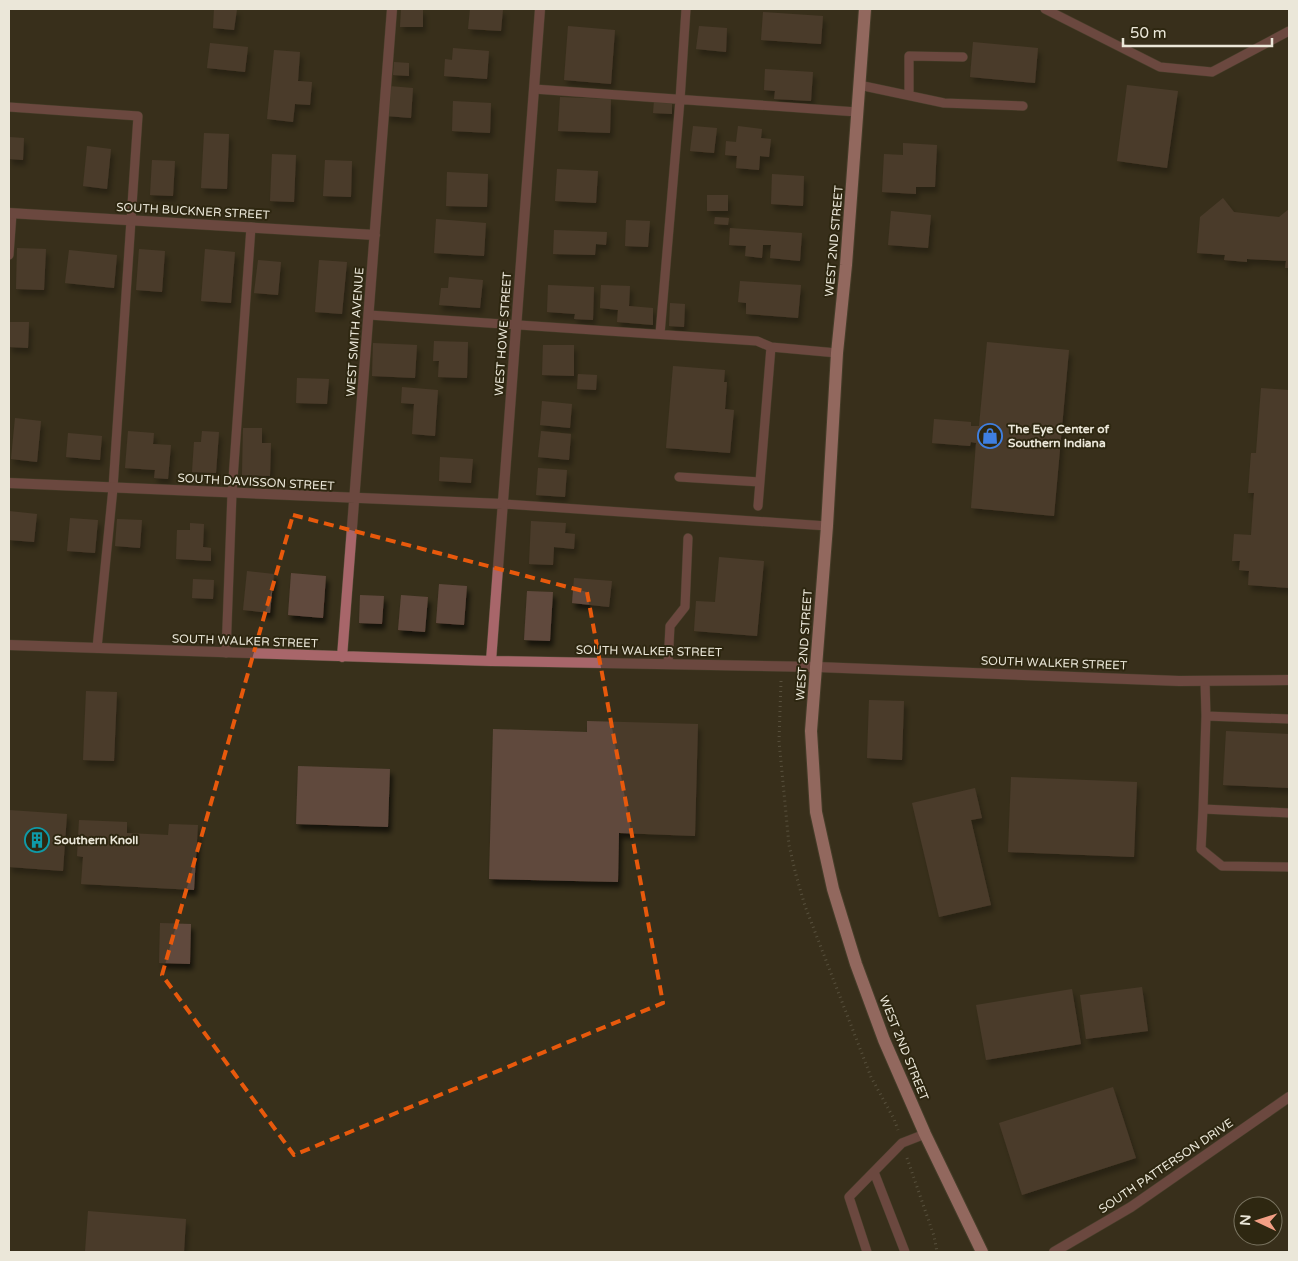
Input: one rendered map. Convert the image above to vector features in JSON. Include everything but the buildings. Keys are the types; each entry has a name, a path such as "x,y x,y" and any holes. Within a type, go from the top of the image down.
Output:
{"main road":[{"name":"WEST 2ND STREET","path":"865,9 846,265 837,353 827,526 811,731 816,812 833,889 856,964 884,1040 925,1134 982,1252"}],"street":[{"name":"WEST SMITH AVENUE","path":"342,657 392,9"},
{"name":"WEST HOWE STREET","path":"491,661 540,9"},
{"name":"SOUTH BUCKNER STREET","path":"10,214 375,235"},
{"name":"SOUTH DAVISSON STREET","path":"9,484 503,504"},
{"name":"SOUTH WALKER STREET","path":"9,645 342,657 817,667 1205,681 1289,680"},
{"name":"SOUTH PATTERSON DRIVE","path":"1054,1252 1131,1207 1289,1097"}],"lane":[{"path":"660,334 686,9"},
{"path":"1045,9 1160,67 1212,72 1289,31"},
{"path":"909,95 909,56 963,57"},
{"path":"859,86 944,103 1023,106"},
{"path":"534,89 857,112"},
{"path":"9,107 138,116 113,488 97,648"},
{"path":"9,255 10,214"},
{"path":"226,653 232,493 251,227"},
{"path":"369,315 757,340 771,347 837,353"},
{"path":"758,506 771,347"},
{"path":"679,477 760,482"},
{"path":"503,504 827,526"},
{"path":"668,664 670,626 685,607 688,538"},
{"path":"1205,681 1206,716 1201,849 1222,866 1289,867"},
{"path":"1206,716 1289,718"},
{"path":"1203,809 1289,813"},
{"path":"867,1252 849,1197 902,1143 925,1134"},
{"path":"874,1172 905,1252"}],"highlighted area":[{"path":"293,515 587,592 663,1003 294,1155 162,975"}],"place":[{"name":"The Eye Center of Southern Indiana","path":"990,436"},
{"name":"Southern Knoll","path":"37,840"}]}
